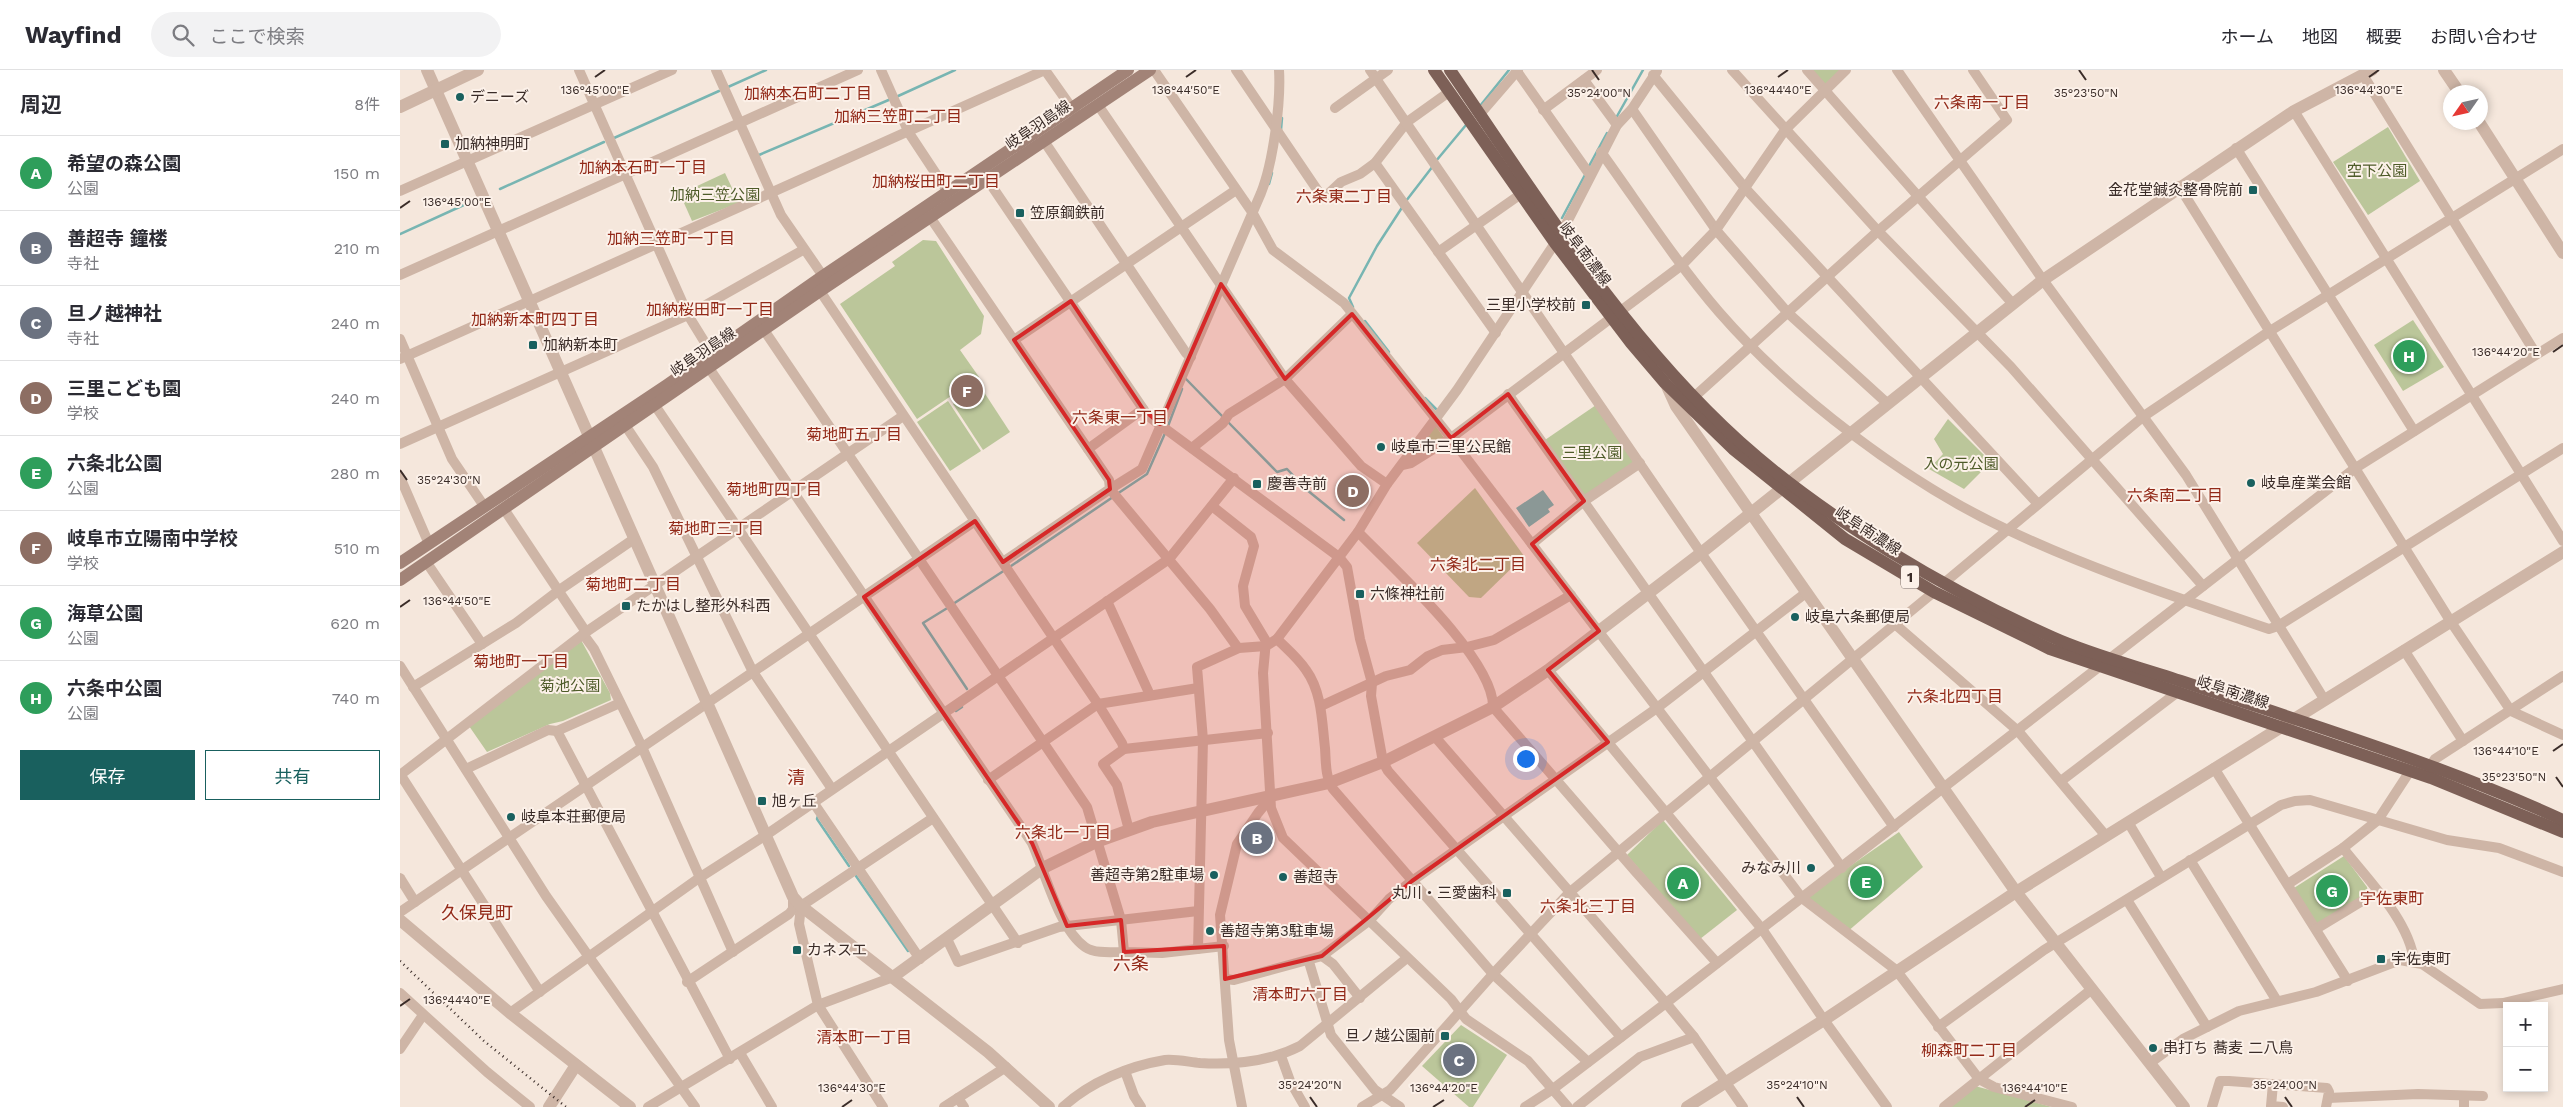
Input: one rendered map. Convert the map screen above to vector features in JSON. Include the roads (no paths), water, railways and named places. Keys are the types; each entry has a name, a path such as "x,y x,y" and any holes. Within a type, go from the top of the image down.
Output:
{"main road":[{"name":"岐阜羽島線","path":"400,563 484,506 592,441 625,425 820,291 1044,141 1075,112 1128,70"},
{"name":"岐阜羽島線","path":"400,580 504,509 592,441 823,276 948,192 1075,112 1098,105 1152,70"},
{"name":"岐阜南濃線","path":"1434,70 1521,194 1559,237"},
{"name":"岐阜南濃線","path":"1450,70 1559,237 1665,383 1733,449 1785,486"},
{"name":"岐阜南濃線","path":"1616,315 1741,443 1785,486 1845,539 1939,587 2050,649 2282,726 2410,771 2534,818 2563,832"},
{"name":"岐阜南濃線","path":"1939,587 2054,638 2430,766 2563,820"}],"street":[{"path":"427,70 707,704 797,901 799,924 818,1005 883,1107"},
{"path":"400,107 478,70"},
{"path":"579,70 688,315 712,354"},
{"path":"400,191 672,70"},
{"path":"716,70 771,194 803,250 823,276"},
{"path":"400,275 858,70"},
{"path":"880,70 909,133 948,192"},
{"path":"404,357 656,243 909,133 1045,70 1075,112"},
{"path":"1152,70 1252,212 1274,250 1344,303 1451,438 1802,898 1896,970 1979,1079 1994,1088 2072,1107"},
{"path":"1236,70 1318,191 1325,197 1341,182 1360,174 1375,163 1407,122 1449,92"},
{"path":"1002,562 1142,469 1268,175 1280,96 1280,70"},
{"path":"1335,108 1373,74 1388,70"},
{"path":"1480,114 1517,70 1590,175"},
{"path":"1543,110 1597,70"},
{"path":"1732,70 1784,130 1878,231 2011,368 2203,586"},
{"path":"1807,70 1919,195 2012,303"},
{"path":"1402,465 1411,463 1451,438 1682,265 1716,230 1784,130 1846,70"},
{"path":"1897,70 2043,280 2186,475 2324,699"},
{"path":"1694,397 1958,160 2007,120 1974,70"},
{"path":"2444,70 2454,85"},
{"path":"1198,949 1203,740 1196,667 1238,648 1266,646 1277,640 1358,532 1387,484 1436,420 1496,333 1569,223 1601,152 1617,125 1632,109 1655,72 1745,188 2038,504"},
{"path":"648,1107 818,1005 893,977 1043,868 1096,842 1152,822 1200,813 1329,782 1383,762 1436,738 1493,707 1548,670 1701,553 2043,280 2236,148 2294,111 2368,72 2452,218 2536,354"},
{"path":"1373,74 1478,224 1701,553 1894,827"},
{"path":"1584,80 1617,125"},
{"path":"1098,105 1284,379 1361,466 1387,484"},
{"path":"1632,109 1716,230 1788,313 1888,404"},
{"path":"2294,111 2563,541"},
{"path":"2484,130 2563,253"},
{"path":"1044,141 1186,353 1191,357"},
{"path":"2236,148 2414,431"},
{"path":"1362,1107 1384,1096 1493,974 1570,892 1896,625 2144,416 2270,331 2563,149"},
{"path":"1601,152 1682,265 1720,312 1751,345 1852,433 1917,479 2008,530 2184,600 2269,629 2278,626 2563,448"},
{"path":"1375,163 1496,333"},
{"path":"987,179 1148,416 1339,557 1347,566 1360,639 1372,683 1371,696 1383,762 1388,771 1621,1037"},
{"path":"2179,186 2354,469 2510,711 2563,735"},
{"path":"1014,340 1236,190"},
{"path":"1438,252 1521,194"},
{"path":"930,217 1109,480 1110,489 1169,559 1238,648"},
{"path":"400,444 688,315 803,250"},
{"path":"820,291 1098,704 1124,749"},
{"path":"1192,448 1223,423 1229,414 1284,379 1352,314"},
{"path":"764,330 1087,807 1120,920 1124,952"},
{"path":"1526,1107 1553,1089 1842,868 2110,657 2354,469 2563,338"},
{"path":"400,339 404,357 439,427 452,459 484,506"},
{"path":"709,368 1032,843 1067,926 1086,948 1095,951 1162,953 1224,946"},
{"path":"1665,383 1676,406 2016,892 2184,1107"},
{"path":"1508,394 1842,868"},
{"path":"654,404 1018,942"},
{"path":"1088,449 1143,409"},
{"path":"540,992 400,774 584,633 654,583 903,416"},
{"path":"625,425 653,467 753,672 832,789"},
{"path":"1532,544 1584,501 1640,463"},
{"path":"400,477 429,544"},
{"path":"510,1013 651,911 766,835 1169,559 1234,478"},
{"path":"1212,506 1252,537 1254,546 1243,586 1245,606 1266,641 1263,673 1272,796 1271,808 1283,838 1370,920 1461,1011 1466,1019 1528,1061 1568,1107"},
{"path":"504,509 594,649 642,747 733,952"},
{"path":"400,912 975,521"},
{"path":"1358,532 1468,647 1494,693 1493,707 1717,963"},
{"path":"413,687 516,622 634,539"},
{"path":"1687,1107 1824,1020 1896,970 2016,892 2563,552"},
{"path":"427,563 482,644"},
{"path":"1225,979 1234,980 1294,962 1309,962 1322,956 1370,920 1389,899 1412,881 1657,708 1807,592"},
{"path":"1321,706 1386,676 1410,670 1428,656 1442,650 1468,647 1494,640 1571,595"},
{"path":"1107,601 1150,695"},
{"path":"1896,625 2018,731 2106,836"},
{"path":"1277,640 1307,671 1321,706 1329,782 1493,974 1588,1062"},
{"path":"2404,650 2463,740"},
{"path":"400,666 447,738 508,840 695,1107"},
{"path":"1548,670 1762,929 1824,1020 1887,1107"},
{"path":"2430,766 2435,759 2463,740 2563,676"},
{"path":"988,780 1098,704 1198,688"},
{"path":"2061,782 2179,692"},
{"path":"466,769 548,730 557,731 620,703"},
{"path":"557,731 730,1059"},
{"path":"1129,830 1117,785 1103,764 1124,749 1268,733"},
{"path":"1436,738 1666,1003 1694,1037 1743,1107"},
{"path":"2214,768 2348,981"},
{"path":"2288,884 2343,848 2378,820 2410,771"},
{"path":"1242,1107 1229,1040 1224,946 1220,915 1237,844 1272,796"},
{"path":"1938,1027 2056,943 2280,805 2295,801 2310,800 2448,840 2499,848 2563,872"},
{"path":"813,802 920,959"},
{"path":"688,982 789,914 797,901 858,868 934,818"},
{"path":"2128,822 2161,878"},
{"path":"2343,848 2402,926 2414,961"},
{"path":"2190,860 2277,1001"},
{"path":"400,878 415,902"},
{"path":"2316,929 2377,892"},
{"path":"2127,900 2207,1027"},
{"path":"797,901 1006,1067 1049,1107"},
{"path":"946,939 958,962 1067,926 1198,911"},
{"path":"400,920 510,1013 630,1107"},
{"path":"1322,956 1333,964 1360,998"},
{"path":"1063,1107 1100,1081 1125,1071 1167,1060 1233,1064 1281,1056 1300,1046 1408,958"},
{"path":"2150,1064 2183,1039 2239,1011 2316,992 2400,960 2414,961 2480,1004 2496,1004 2563,989"},
{"path":"1309,962 1331,1035 1375,1090 1400,1107"},
{"path":"1944,1107 2092,989"},
{"path":"400,993 422,1015 530,1107"},
{"path":"400,1049 422,1015"},
{"path":"1576,1107 1640,1057 1694,1037"},
{"path":"740,1053 772,1107"},
{"path":"1281,1056 1290,1081 1305,1107"},
{"path":"549,1107 576,1065"},
{"path":"944,1107 961,1103 1006,1067"},
{"path":"1125,1071 1134,1096 1141,1107"},
{"path":"2212,1107 2220,1081 2327,1088 2329,1092 2327,1102 2418,1094 2483,1096"},
{"path":"2273,1084 2271,1106 2283,1107"},
{"path":"2464,1096 2464,1107"}],"water":[{"path":"1543,490 1554,505 1548,509 1550,512 1529,527 1516,508"}],"waterway":[{"path":"728,87 766,70"},
{"path":"896,97 955,70"},
{"path":"1480,106 1509,70"},
{"path":"1616,118 1643,70"},
{"path":"614,138 719,91"},
{"path":"759,155 891,99"},
{"path":"1281,130 1282,118"},
{"path":"1436,161 1466,125"},
{"path":"1588,168 1607,133"},
{"path":"500,189 604,142"},
{"path":"1406,201 1433,166"},
{"path":"1269,184 1272,173"},
{"path":"1562,218 1586,173"},
{"path":"400,234 466,204"},
{"path":"1353,307 1349,298 1377,246 1403,206"},
{"path":"1365,321 1389,352"},
{"path":"1186,379 1224,418"},
{"path":"1168,426 1182,389"},
{"path":"1425,398 1436,409"},
{"path":"1228,422 1277,472 1287,469 1307,490 1344,520"},
{"path":"1117,494 1147,474 1166,431"},
{"path":"1011,566 1113,497"},
{"path":"953,604 1005,570"},
{"path":"949,607 923,623 967,689"},
{"path":"956,711 962,707"},
{"path":"818,816 817,819 849,866"},
{"path":"856,876 908,951"}],"railway":[{"path":"400,961 484,1041 566,1107"}],"place":[{"name":"デニーズ","path":"460,97"},
{"name":"加納神明町","path":"445,144"},
{"name":"金花堂鍼灸整骨院前","path":"2253,190"},
{"name":"笠原鋼鉄前","path":"1020,213"},
{"name":"三里小学校前","path":"1586,305"},
{"name":"加納新本町","path":"533,345"},
{"name":"六条中公園","path":"2409,356"},
{"name":"岐阜市立陽南中学校","path":"967,391"},
{"name":"岐阜市三里公民館","path":"1381,447"},
{"name":"岐阜産業会館","path":"2251,483"},
{"name":"慶善寺前","path":"1257,484"},
{"name":"三里こども園","path":"1353,491"},
{"name":"六條神社前","path":"1360,594"},
{"name":"たかはし整形外科西","path":"626,606"},
{"name":"岐阜六条郵便局","path":"1795,617"},
{"name":"旭ヶ丘","path":"762,801"},
{"name":"岐阜本荘郵便局","path":"511,817"},
{"name":"善超寺 鐘楼","path":"1257,838"},
{"name":"みなみ川","path":"1811,868"},
{"name":"善超寺第2駐車場","path":"1214,875"},
{"name":"善超寺","path":"1283,877"},
{"name":"六条北公園","path":"1866,882"},
{"name":"希望の森公園","path":"1683,883"},
{"name":"海草公園","path":"2332,891"},
{"name":"丸川・三愛歯科","path":"1507,893"},
{"name":"善超寺第3駐車場","path":"1210,931"},
{"name":"カネスエ","path":"797,950"},
{"name":"宇佐東町","path":"2381,959"},
{"name":"旦ノ越公園前","path":"1445,1036"},
{"name":"串打ち 蕎麦 二八鳥","path":"2153,1048"},
{"name":"旦ノ越神社","path":"1459,1060"}],"district":[{"name":"加納本石町二丁目","path":"808,93"},
{"name":"六条南一丁目","path":"1982,102"},
{"name":"加納三笠町二丁目","path":"898,116"},
{"name":"加納本石町一丁目","path":"643,167"},
{"name":"加納桜田町二丁目","path":"936,181"},
{"name":"六条東二丁目","path":"1344,196"},
{"name":"加納三笠町一丁目","path":"671,238"},
{"name":"加納桜田町一丁目","path":"710,309"},
{"name":"加納新本町四丁目","path":"535,319"},
{"name":"六条東一丁目","path":"1120,417"},
{"name":"菊地町五丁目","path":"854,434"},
{"name":"菊地町四丁目","path":"774,489"},
{"name":"六条南二丁目","path":"2175,495"},
{"name":"菊地町三丁目","path":"716,528"},
{"name":"六条北二丁目","path":"1478,564"},
{"name":"菊地町二丁目","path":"633,584"},
{"name":"菊地町一丁目","path":"521,661"},
{"name":"六条北四丁目","path":"1955,696"},
{"name":"清","path":"796,777"},
{"name":"六条北一丁目","path":"1063,832"},
{"name":"宇佐東町","path":"2392,898"},
{"name":"六条北三丁目","path":"1588,906"},
{"name":"久保見町","path":"477,912"},
{"name":"六条","path":"1131,963"},
{"name":"清本町六丁目","path":"1300,994"},
{"name":"清本町一丁目","path":"864,1037"},
{"name":"柳森町二丁目","path":"1969,1050"}],"park label":[{"name":"空下公園","path":"2377,171"},
{"name":"加納三笠公園","path":"715,195"},
{"name":"三里公園","path":"1592,453"},
{"name":"入の元公園","path":"1961,464"},
{"name":"菊池公園","path":"570,686"}]}
